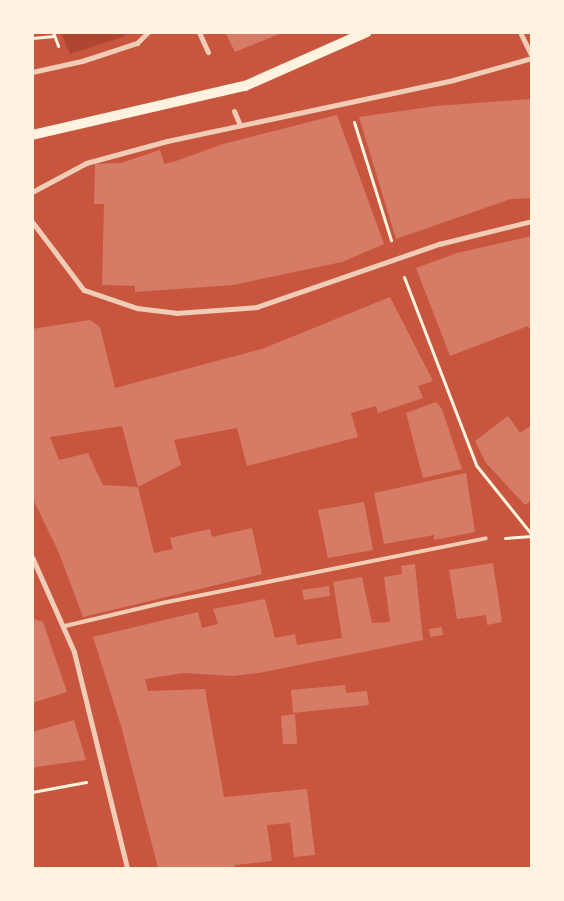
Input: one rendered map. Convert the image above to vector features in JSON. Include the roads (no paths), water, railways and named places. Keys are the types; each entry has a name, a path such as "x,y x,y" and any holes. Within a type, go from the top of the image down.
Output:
{"main road":[{"path":"32,135 245,86 367,32"}],"street":[{"path":"32,72 82,61 137,42 148,32"},
{"path":"199,32 208,52"},
{"path":"32,192 86,163 240,125 453,80 532,58 520,32"},
{"path":"234,111 240,125"},
{"path":"32,221 84,290 97,297 137,308 176,313 257,308 344,280 396,258 532,221"},
{"path":"32,557 65,626 106,778 127,868"}],"lane":[{"path":"65,626 162,603 486,538"}]}
